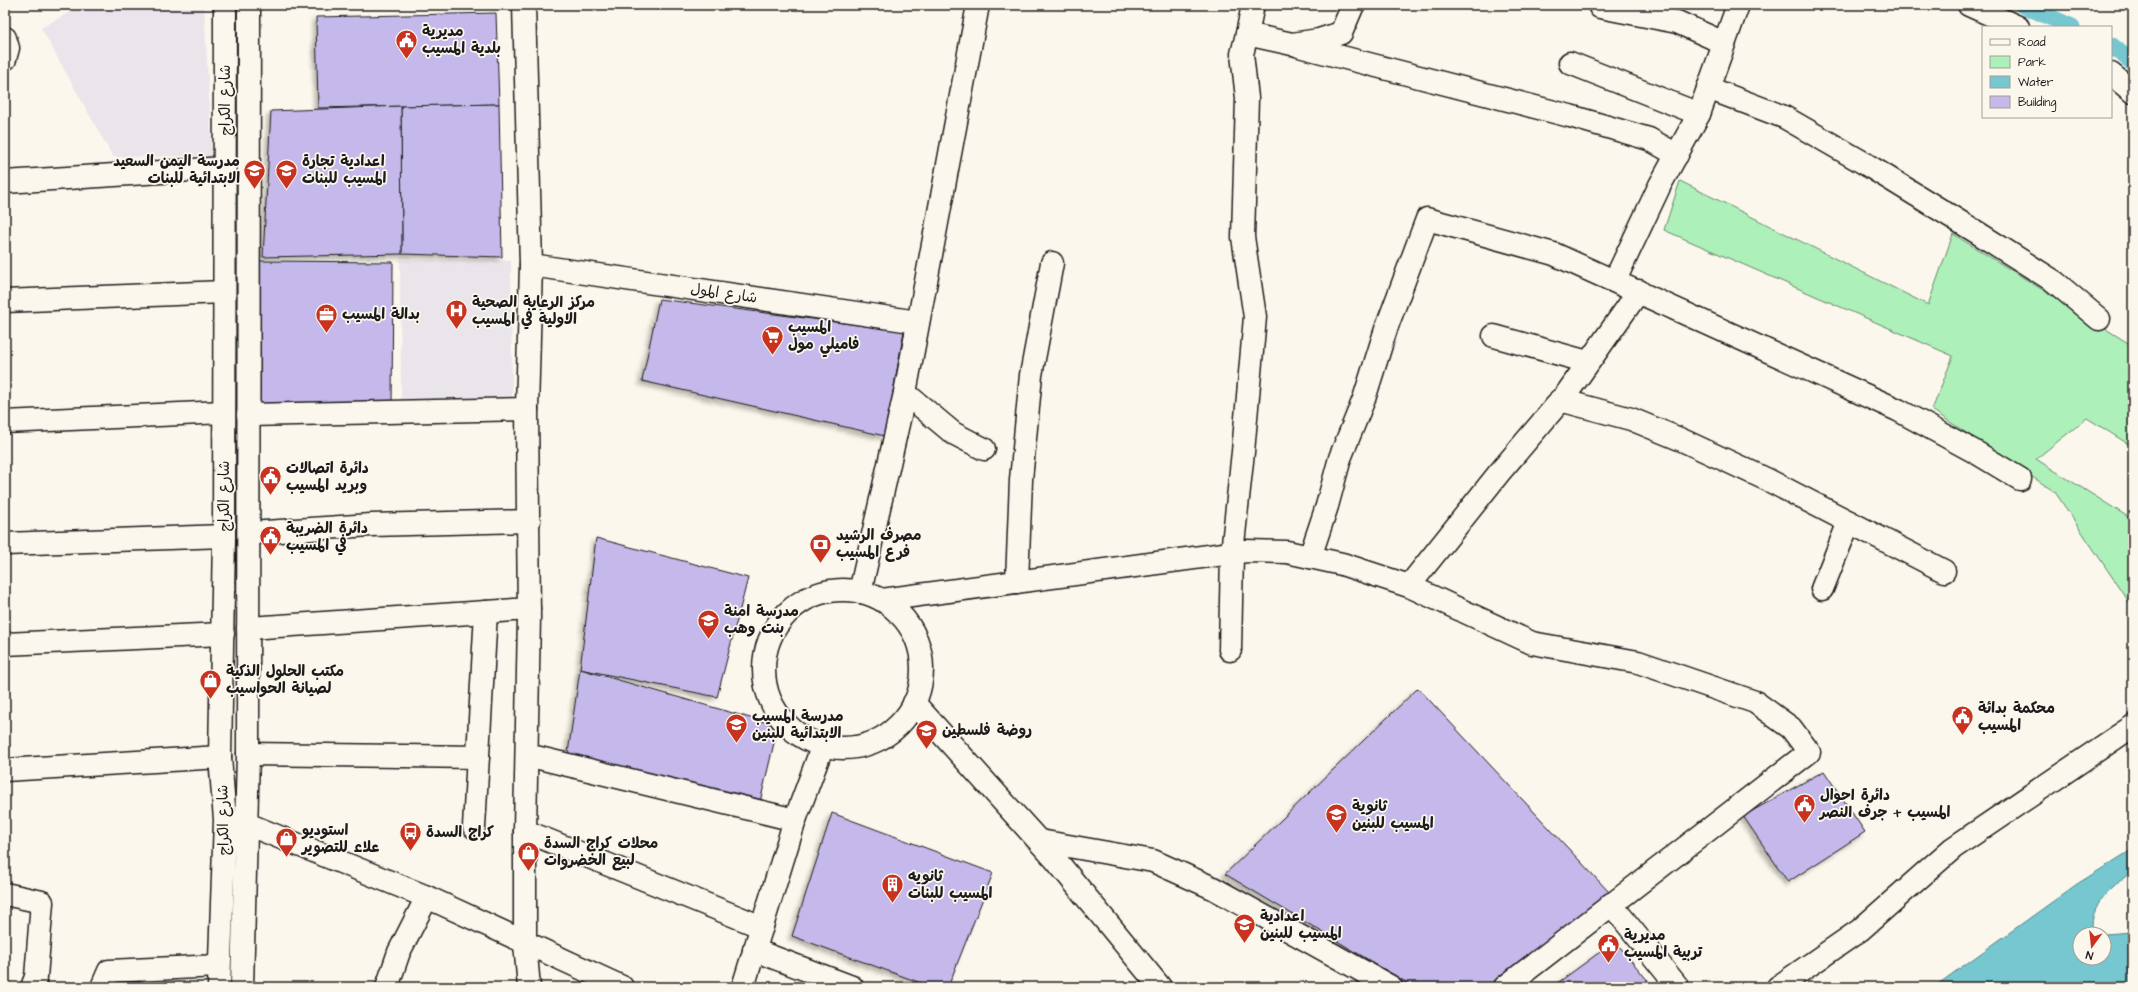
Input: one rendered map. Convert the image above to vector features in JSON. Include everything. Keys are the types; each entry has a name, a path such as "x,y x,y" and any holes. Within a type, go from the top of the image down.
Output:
{"street":[{"name":"شارع الكراج","path":"219,977 225,820 220,757 224,536 225,5"},
{"name":"شارع الكراج","path":"246,986 249,533 249,5"},
{"path":"524,5 531,265 527,409 529,609 525,831 525,944 529,987"},
{"path":"860,592 904,393 978,5"},
{"path":"1230,650 1232,553 1255,317 1243,238 1247,98 1242,54 1253,5"},
{"path":"1292,44 1318,40 1340,33 1353,5"},
{"path":"1615,280 1699,114 1738,5"},
{"path":"1969,5 2016,26"},
{"path":"1600,7 1677,22 1724,44"},
{"path":"1247,34 1292,44 1570,116 1649,139 1677,155"},
{"path":"5,38 8,48 5,59"},
{"path":"1570,63 1699,114"},
{"path":"2112,75 2133,92"},
{"path":"1708,88 1784,117 1857,159 2055,282 2099,319"},
{"path":"5,182 224,168"},
{"path":"1310,557 1328,506 1340,458 1364,399 1386,329 1427,219 1554,254 1615,280 1898,410 1977,453 2020,479"},
{"path":"1017,582 1020,480 1031,375 1052,263"},
{"name":"شارع المول","path":"531,265 918,322"},
{"path":"1408,586 1560,400 1639,291"},
{"path":"5,301 224,292"},
{"path":"1494,336 1588,362"},
{"path":"904,393 953,433 984,449"},
{"path":"1560,400 1631,419 1682,440 1768,480 1944,571"},
{"path":"248,415 527,409"},
{"path":"5,422 224,412"},
{"path":"249,533 371,525 529,521"},
{"path":"1822,589 1849,522"},
{"path":"5,544 224,536"},
{"path":"882,600 1246,551 1287,552 1342,564 1408,586 1532,643 1638,662 1756,700 1791,728 1809,752 1505,987"},
{"path":"833,590 860,592 882,600 898,612 906,622 919,645 922,671 920,684 914,703 902,721 886,735 873,741 844,748 823,745 798,734 778,714 767,690 764,663 770,637 785,614 807,598 833,590"},
{"path":"248,628 529,609"},
{"path":"474,827 486,612"},
{"path":"5,644 223,634"},
{"path":"914,703 1040,842 1160,987"},
{"path":"1778,987 1860,930 1953,848 2133,726"},
{"path":"743,987 795,820 823,745"},
{"path":"248,754 478,757"},
{"path":"527,755 795,820"},
{"path":"5,770 220,757"},
{"path":"225,820 247,824 427,897 525,944 622,987"},
{"path":"525,831 762,927"},
{"path":"1040,842 1152,861 1213,888 1392,987"},
{"path":"5,894 42,902 36,977 32,987"},
{"path":"387,987 399,952 427,897"},
{"path":"1611,904 1678,987"},
{"path":"754,950 852,987"},
{"path":"102,987 109,971 219,977"}],"shaded area":[{"path":"83,5 204,5 212,156 113,157 41,28"},
{"name":"مركز الرعاية الصحية الاولية في المسيب","path":"400,260 511,260 512,401 401,402"}],"green space":[{"path":"1680,181 1928,305 1953,234 2133,346 2133,447 2087,418 2036,459 2133,520 2133,608 2055,492 1932,410 1953,356 1664,230"}],"water":[{"path":"2133,849 2133,871 2112,888 2100,901 2093,916 2093,926 2072,926 2072,966 2112,966 2112,933 2133,932 2133,987 1934,987 2077,884"}],"building":[{"name":"مديرية بلدية المسيب","path":"496,13 499,104 318,108 316,17"},
{"path":"499,104 502,257 402,254 401,106"},
{"path":"401,106 402,254 263,257 271,111"},
{"name":"بدالة المسيب","path":"260,261 393,262 392,407 259,406"},
{"name":"المسيب فاميلي مول","path":"659,299 904,331 885,436 642,381"},
{"name":"مدرسة امنة بنت وهب","path":"596,538 748,578 717,697 580,669"},
{"name":"مدرسة المسيب الابتدائية للبنين","path":"580,669 778,726 760,802 568,753"},
{"name":"اعدادية المسيب للبنين","path":"1418,688 1609,892 1486,987 1414,987 1225,874"},
{"name":"دائرة احوال المسيب + جرف النصر","path":"1824,771 1865,832 1788,882 1743,816"},
{"name":"ثانويه المسيب للبنات","path":"832,813 993,873 948,987 932,987 792,936"},
{"name":"مديرية تربية المسيب","path":"1615,941 1653,987 1552,987"}],"waterway":[{"path":"2023,5 2070,26"},
{"path":"2112,46 2133,63"}],"place":[{"name":"مديرية بلدية المسيب","path":"407,60"},
{"name":"مدرسة اليمن السعيد الابتدائية للبنات","path":"255,190"},
{"name":"اعدادية تجارة المسيب للبنات","path":"286,190"},
{"name":"مركز الرعاية الصحية الاولية في المسيب","path":"456,330"},
{"name":"بدالة المسيب","path":"326,334"},
{"name":"المسيب فاميلي مول","path":"773,356"},
{"name":"دائرة اتصالات وبريد المسيب","path":"271,496"},
{"name":"دائرة الضريبة في المسيب","path":"270,556"},
{"name":"مصرف الرشيد فرع المسيب","path":"821,564"},
{"name":"مدرسة امنة بنت وهب","path":"708,640"},
{"name":"مكتب الحلول الذكية لصيانة الحواسيب","path":"210,700"},
{"name":"محكمة بدائة المسيب","path":"1962,736"},
{"name":"مدرسة المسيب الابتدائية للبنين","path":"737,744"},
{"name":"روضة فلسطين","path":"926,750"},
{"name":"دائرة احوال المسيب + جرف النصر","path":"1804,824"},
{"name":"ثانوية المسيب للبنين","path":"1336,834"},
{"name":"كراج السدة","path":"411,852"},
{"name":"استوديو علاء للتصوير","path":"287,858"},
{"name":"محلات كراج السدة لبيع الخضروات","path":"529,872"},
{"name":"ثانويه المسيب للبنات","path":"892,904"},
{"name":"اعدادية المسيب للبنين","path":"1244,944"},
{"name":"مديرية تربية المسيب","path":"1609,964"}]}
